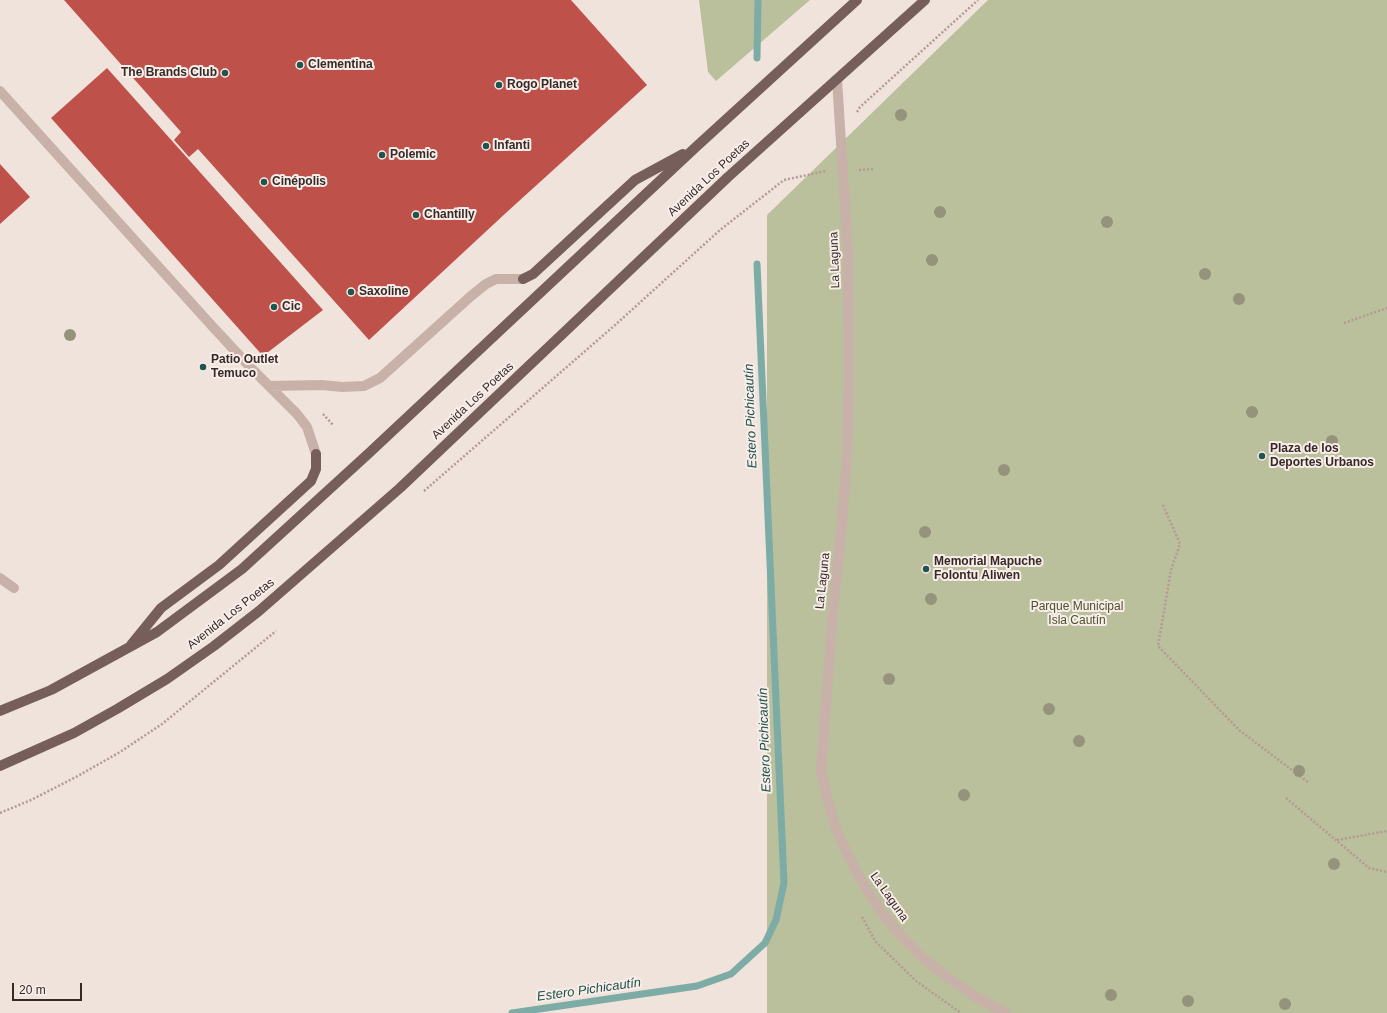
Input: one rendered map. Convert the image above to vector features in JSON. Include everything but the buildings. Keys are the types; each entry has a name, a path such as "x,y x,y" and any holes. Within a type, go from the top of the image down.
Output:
{"main road":[{"path":"0,711 51,690 157,632 242,569 368,454 697,146 856,0"},
{"name":"Avenida Los Poetas","path":"0,766 30,754 117,709 167,679 214,646 259,611 400,488 728,177 925,0"},
{"path":"523,279 533,274 635,180 697,146"},
{"path":"128,648 161,608 219,565 311,482 316,469 316,454"}],"street":[{"name":"La Laguna","path":"838,79 848,254 849,379 846,464 833,610 822,770 828,801 840,838 864,887 882,913 902,937 925,960 950,980 976,997 1006,1013"},
{"path":"0,91 212,326 268,386 287,403 307,427 316,454"},
{"path":"268,386 364,386 380,378 486,284 496,279 523,279"},
{"path":"0,578 14,588"}],"path":[{"path":"854,117 860,107 978,0"},
{"path":"418,496 614,326 726,225 784,180 833,170"},
{"path":"1344,322 1387,308"},
{"path":"323,414 333,425"},
{"path":"1164,505 1180,544 1171,570 1158,646 1239,730 1309,783"},
{"path":"0,813 76,778 120,752 162,724 276,631"},
{"path":"1286,798 1369,868 1387,872"},
{"path":"1337,840 1387,831"}],"green space":[{"path":"699,0 810,0 716,81 708,72"},
{"name":"Parque Municipal Isla Cautín","path":"988,0 1387,0 1387,1013 767,1013 767,215"}],"waterway":[{"name":"Estero Pichicautín","path":"757,58 758,0"},
{"name":"Estero Pichicautín","path":"512,1013 697,986 731,974 765,943 776,920 784,883 757,264"}],"place":[{"name":"Clementina","path":"300,65"},
{"name":"The Brands Club","path":"225,73"},
{"name":"Rogo Planet","path":"499,85"},
{"name":"Infanti","path":"486,146"},
{"name":"Polemic","path":"382,155"},
{"name":"Cinépolis","path":"264,182"},
{"name":"Chantilly","path":"416,215"},
{"name":"Saxoline","path":"351,292"},
{"name":"Cic","path":"274,307"},
{"name":"Patio Outlet Temuco","path":"203,367"},
{"name":"Plaza de los Deportes Urbanos","path":"1262,456"},
{"name":"Memorial Mapuche Folontu Aliwen","path":"926,569"}]}
